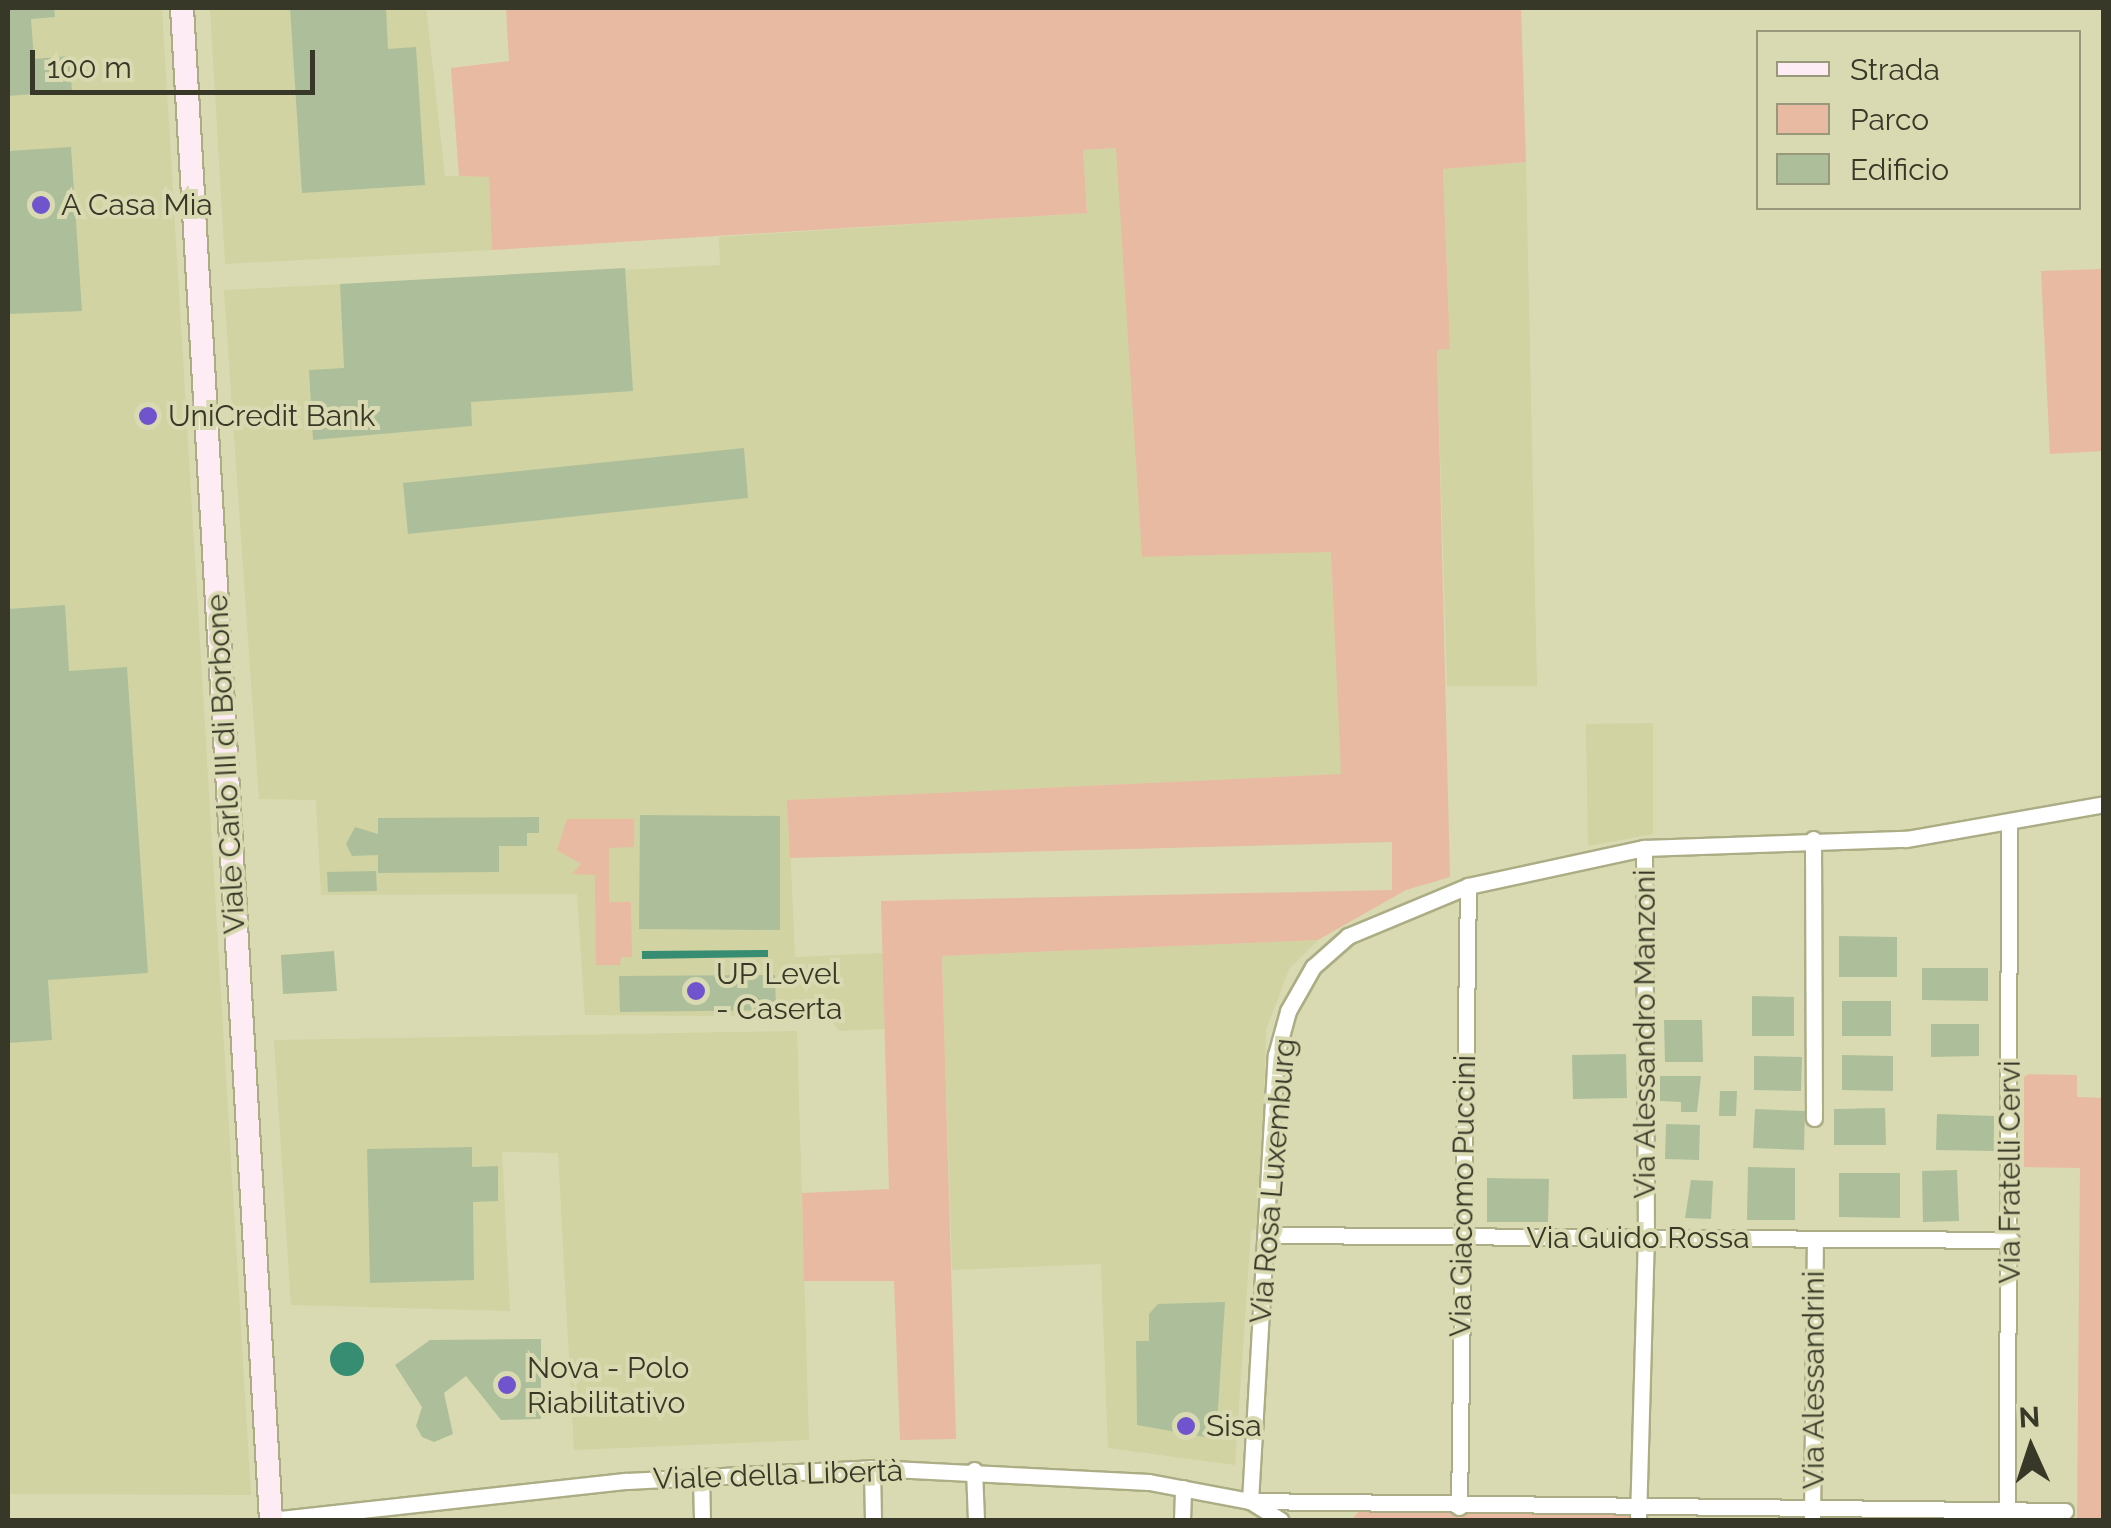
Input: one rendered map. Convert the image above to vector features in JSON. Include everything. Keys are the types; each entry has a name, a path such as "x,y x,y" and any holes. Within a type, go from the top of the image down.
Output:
{"main road":[{"name":"Viale Carlo III di Borbone","path":"182,8 271,1520"}],"street":[{"name":"Via Rosa Luxemburg","path":"1250,1501 1276,1055 1288,1011 1313,966 1348,936 1468,886 1644,848 1813,838 1906,838 2009,824 2104,804"},
{"name":"Via Fratelli Cervi","path":"2007,1516 2011,1240 2009,824"},
{"path":"1813,838 1814,1118"},
{"name":"Via Alessandro Manzoni","path":"1638,1514 1646,1238 1644,848"},
{"name":"Via Giacomo Puccini","path":"1459,1507 1468,886"},
{"name":"Via Guido Rossa","path":"1266,1235 2011,1240"},
{"name":"Via Alessandrini","path":"1813,1515 1815,1239"},
{"name":"Viale della Libertà","path":"271,1520 701,1476 872,1468 974,1470 1182,1488 1250,1501 1274,1519"},
{"path":"872,1468 874,1520"},
{"path":"974,1470 976,1520"},
{"path":"701,1476 702,1520"},
{"path":"1182,1488 1182,1520"},
{"path":"1250,1501 1333,1513 1459,1507 1638,1514 2007,1516 2065,1511"}],"shaded area":[{"path":"8,8 162,8 251,1495 8,1494"},
{"path":"210,8 426,8 445,176 489,177 492,250 225,264"},
{"path":"1117,148 1143,557 1331,551 1342,774 788,800 795,957 883,953 885,1029 839,1031 829,1017 585,1015 577,894 321,895 316,800 259,799 224,290 720,265 719,237 1087,213 1083,150"},
{"path":"1526,162 1537,686 1447,686 1437,349 1450,348 1443,168"},
{"path":"1653,723 1653,834 1588,846 1586,724"},
{"path":"1318,940 1289,969 1266,1030 1260,1229 1251,1230 1235,1465 1108,1448 1101,1264 952,1270 942,956"},
{"path":"768,950 768,957 642,959 642,951"},
{"path":"797,1031 809,1440 574,1450 558,1153 502,1152 510,1311 291,1305 274,1040"},
{"path":"347,1342 359,1347 364,1359 359,1371 347,1376 335,1371 330,1359 335,1347"}],"green space":[{"path":"506,8 1521,8 1526,162 1443,169 1450,349 1437,350 1450,877 1406,890 1318,940 942,956 956,1439 900,1440 894,1281 804,1281 802,1193 889,1189 881,901 1392,890 1392,842 790,858 787,800 1341,774 1331,552 1142,557 1116,148 1083,150 1087,213 492,250 489,177 459,176 451,68 509,61"},
{"path":"2103,269 2103,451 2050,454 2041,271"},
{"path":"567,819 634,819 634,847 609,848 609,902 631,902 632,957 621,957 620,965 596,965 595,875 572,874 581,864 557,850"},
{"path":"2024,1074 2077,1075 2077,1097 2103,1098 2103,1520 2077,1520 2080,1168 2024,1167"},
{"path":"1363,1506 1638,1508 1638,1520 1352,1520"}],"building":[{"path":"8,8 54,8 55,17 31,19 34,59 69,56 72,91 8,96"},
{"path":"290,8 386,8 388,49 416,47 425,185 302,193"},
{"name":"A Casa Mia","path":"71,147 82,311 8,314 8,151"},
{"path":"625,268 633,391 471,402 472,426 313,440 309,370 344,368 340,284"},
{"path":"744,448 748,498 408,534 403,483"},
{"path":"65,605 69,671 127,667 148,973 48,980 52,1040 8,1043 8,609"},
{"path":"640,815 780,816 780,930 639,929"},
{"path":"539,817 539,833 527,833 527,846 499,846 499,872 378,873 378,855 352,856 346,844 355,827 378,834 378,818"},
{"path":"376,871 377,891 328,892 327,872"},
{"path":"1839,936 1897,937 1897,977 1839,977"},
{"path":"334,951 337,991 283,994 281,955"},
{"path":"1922,968 1988,968 1988,1001 1922,1000"},
{"path":"775,975 776,1010 620,1012 619,976"},
{"path":"1752,996 1794,997 1794,1036 1752,1036"},
{"path":"1842,1001 1891,1001 1891,1036 1842,1036"},
{"path":"1664,1020 1702,1020 1703,1062 1665,1062"},
{"path":"1931,1024 1979,1024 1979,1056 1931,1057"},
{"path":"1626,1054 1627,1098 1573,1099 1572,1055"},
{"path":"1842,1055 1893,1056 1893,1091 1842,1090"},
{"path":"1754,1056 1802,1057 1801,1091 1754,1090"},
{"path":"1660,1076 1701,1076 1697,1112 1681,1112 1681,1102 1660,1101"},
{"path":"1720,1091 1737,1091 1736,1116 1719,1116"},
{"path":"1885,1108 1886,1145 1834,1145 1834,1109"},
{"path":"1755,1109 1805,1111 1804,1150 1753,1148"},
{"path":"1937,1114 1994,1116 1994,1151 1936,1150"},
{"path":"1666,1124 1700,1125 1699,1160 1665,1159"},
{"path":"472,1147 472,1167 498,1166 498,1201 473,1202 474,1280 370,1283 367,1149"},
{"path":"1748,1167 1795,1168 1795,1220 1747,1220"},
{"path":"1957,1170 1959,1221 1923,1222 1922,1171"},
{"path":"1839,1173 1900,1173 1900,1218 1839,1217"},
{"path":"1487,1178 1549,1179 1548,1222 1487,1222"},
{"path":"1691,1180 1713,1181 1711,1219 1685,1218"},
{"path":"1225,1302 1216,1439 1137,1425 1136,1341 1149,1341 1149,1314 1158,1304"},
{"name":"Nova - Polo Riabilitativo","path":"541,1339 541,1419 501,1420 466,1376 444,1393 453,1434 434,1442 422,1437 416,1426 422,1407 395,1365 430,1340"}],"place":[{"name":"A Casa Mia","path":"41,205"},
{"name":"UniCredit Bank","path":"148,416"},
{"name":"UP Level - Caserta","path":"696,991"},
{"name":"Nova - Polo Riabilitativo","path":"507,1385"},
{"name":"Sisa","path":"1186,1426"}]}
